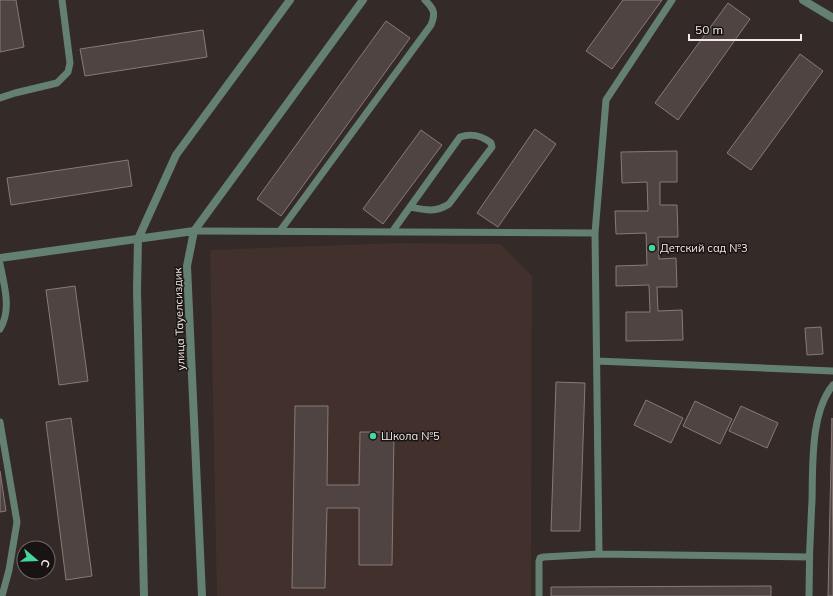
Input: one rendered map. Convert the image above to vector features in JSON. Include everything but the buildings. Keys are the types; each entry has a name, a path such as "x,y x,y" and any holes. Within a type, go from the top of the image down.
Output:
{"street":[{"path":"144,596 137,290 138,239 176,155 290,0"},
{"name":"улица Тауелсиздик","path":"202,596 187,266 194,231 362,0"},
{"path":"803,0 833,18"},
{"path":"0,258 194,231"}],"lane":[{"path":"0,98 15,92 58,83 68,72 70,63 62,0"},
{"path":"280,231 431,25 435,16 433,7 425,0"},
{"path":"599,554 595,233 606,100 672,0"},
{"path":"392,232 460,137 469,134 484,137 491,143 492,147 449,204 440,210 432,211 410,207"},
{"path":"194,231 595,233"},
{"path":"0,264 7,297 4,322 0,329"},
{"path":"597,361 833,371"},
{"path":"809,596 809,557 814,452 817,424 826,395 833,385"},
{"path":"0,422 16,522 2,596"},
{"path":"539,596 540,558 599,554 809,557"}],"shaded area":[{"name":"Школа №5","path":"398,243 500,244 532,276 531,596 217,596 210,250"}],"place":[{"name":"Детский сад №3","path":"652,248"},
{"name":"Школа №5","path":"373,436"}]}
